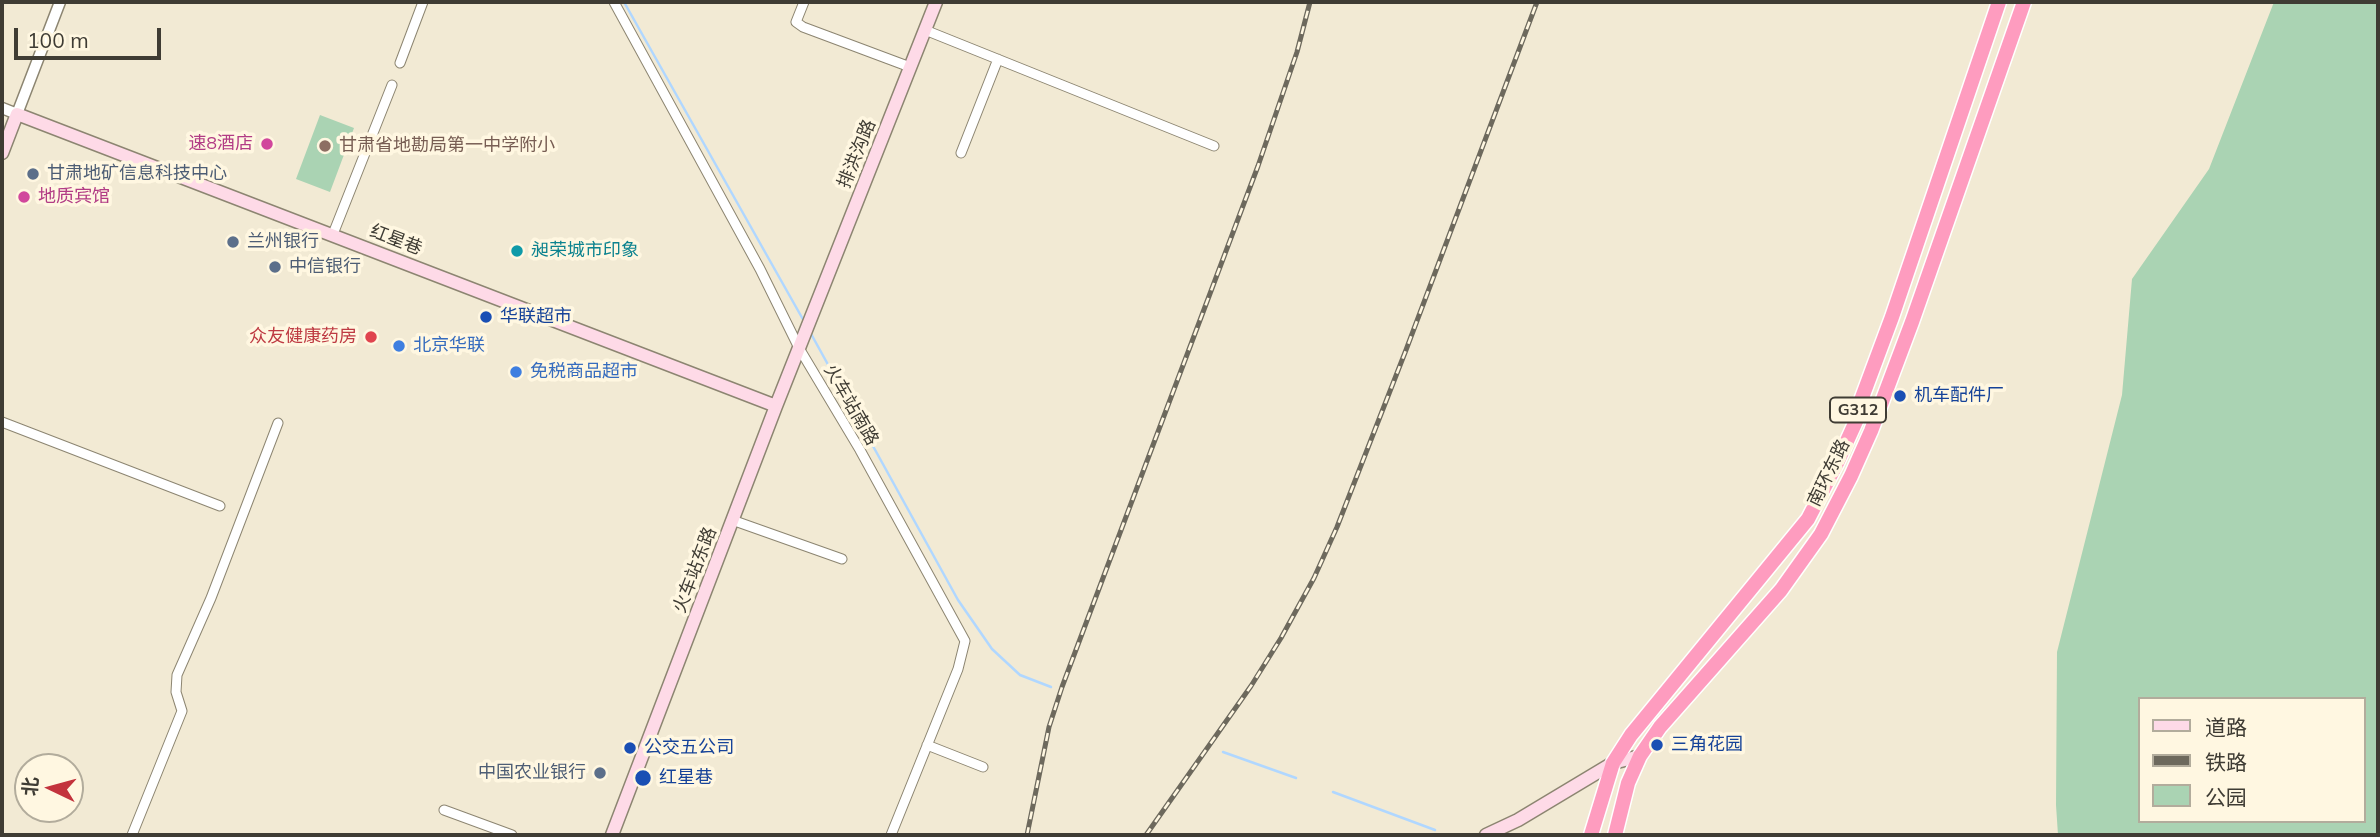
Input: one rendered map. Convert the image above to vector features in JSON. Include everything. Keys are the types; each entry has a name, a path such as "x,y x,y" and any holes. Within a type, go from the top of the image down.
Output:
{"highway":[{"name":"南环东路","path":"1591,835 1613,763 1631,735 1808,519 1837,463 1857,419 1860,403 1999,2"},
{"name":"南环东路","path":"1615,835 1628,783 1640,756 1667,718 1781,590 1821,534 1851,476 1912,322 2024,2"}],"main road":[{"name":"排洪沟路","path":"811,318 936,2"},
{"path":"2,153 18,114"},
{"name":"红星巷","path":"18,114 776,406"},
{"name":"火车站东路","path":"612,835 811,318"},
{"path":"1486,835 1518,820 1613,763 1640,756"}],"street":[{"path":"18,114 60,2"},
{"path":"400,63 423,2"},
{"name":"火车站南路","path":"614,2 965,641 964,652 891,835"},
{"path":"804,2 796,22 803,27 910,68"},
{"path":"925,30 1214,146"},
{"path":"961,153 998,60"},
{"path":"333,234 392,85"},
{"name":"红星巷","path":"2,108 18,114"},
{"path":"2,422 220,506"},
{"path":"132,835 182,710 176,692 177,675 211,598 278,423"},
{"path":"733,520 842,559"},
{"path":"927,745 984,767"},
{"path":"444,810 512,835"}],"green space":[{"path":"2274,2 2378,2 2378,835 2058,835 2057,652 2122,395 2132,279 2209,169"},
{"path":"320,115 354,128 330,192 296,179"}],"waterway":[{"path":"624,2 805,323"},
{"path":"810,332 958,600 992,649 1020,675 1051,687"},
{"path":"1223,752 1296,778"},
{"path":"1333,792 1435,830"}],"railway":[{"path":"1027,835 1049,727 1062,687 1258,166 1297,52 1310,2"},
{"path":"1146,835 1251,686 1314,578 1337,527 1406,350 1537,2"}],"place":[{"name":"速8酒店","path":"267,144"},
{"name":"甘肃省地勘局第一中学附小","path":"325,146"},
{"name":"甘肃地矿信息科技中心","path":"33,174"},
{"name":"地质宾馆","path":"24,197"},
{"name":"兰州银行","path":"233,242"},
{"name":"昶荣城市印象","path":"517,251"},
{"name":"中信银行","path":"275,267"},
{"name":"华联超市","path":"486,317"},
{"name":"众友健康药房","path":"371,337"},
{"name":"北京华联","path":"399,346"},
{"name":"免税商品超市","path":"516,372"},
{"name":"机车配件厂","path":"1900,396"},
{"name":"三角花园","path":"1657,745"},
{"name":"公交五公司","path":"630,748"},
{"name":"中国农业银行","path":"600,773"},
{"name":"红星巷","path":"643,778"}]}
